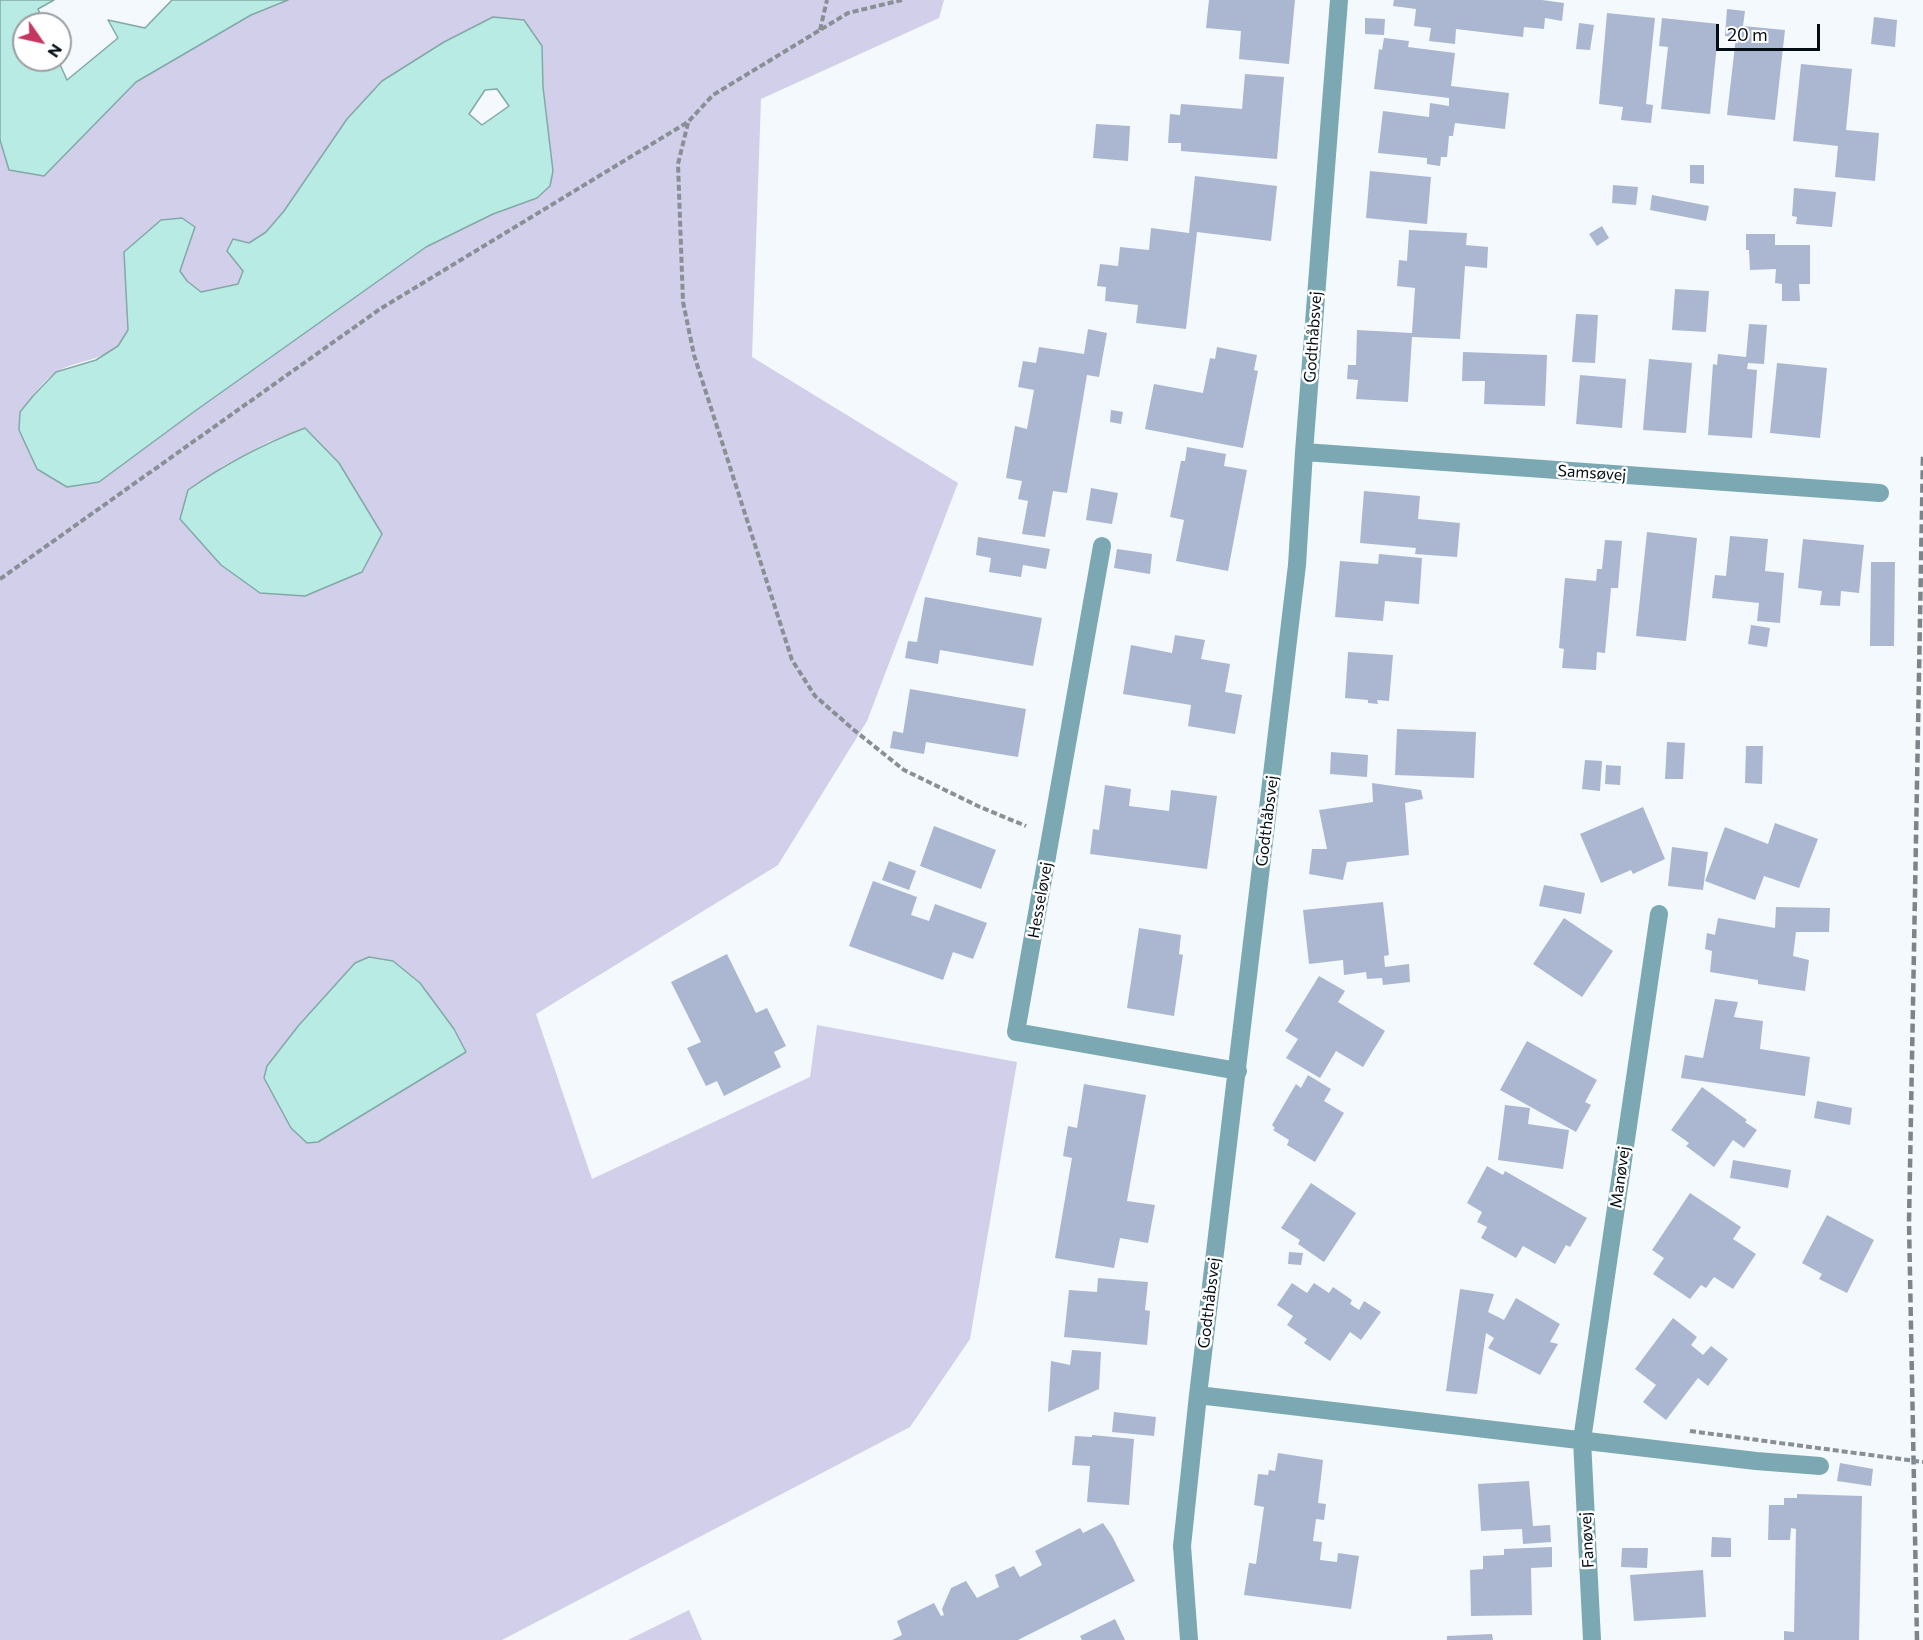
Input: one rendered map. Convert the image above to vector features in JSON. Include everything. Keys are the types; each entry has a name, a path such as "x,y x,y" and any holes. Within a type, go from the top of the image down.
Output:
{"street":[{"name":"Godthåbsvej","path":"1189,1640 1182,1546 1297,565 1339,0"},
{"name":"Samsøvej","path":"1304,452 1880,493"},
{"name":"Hesseløvej","path":"1102,546 1016,1032 1238,1071"},
{"name":"Manøvej","path":"1582,1440 1659,914"},
{"path":"1198,1395 1756,1461 1820,1466"},
{"name":"Fanøvej","path":"1582,1440 1592,1640"}],"path":[{"path":"820,30 827,0"},
{"path":"0,579 380,309 688,122 713,95 848,13 902,0"},
{"path":"688,122 678,164 683,302 694,355 792,660 815,696 904,770 980,807 1051,836"},
{"path":"1689,1431 1923,1461"}],"shaded area":[{"path":"0,0 54,0 38,9 39,12 12,12 12,72 63,72 67,80 118,38 108,20 145,28 172,0 288,0 251,15 136,82 44,176 9,170 0,140"},
{"path":"288,0 944,0 939,18 761,99 752,357 958,483 867,721 778,865 536,1014 592,1179 810,1077 817,1025 1017,1062 970,1339 910,1427 502,1640 0,1640 0,140 9,170 44,176 136,82 251,15","holes":["542,46 543,87 553,171 537,198 493,214 426,247 99,482 67,487 20,412 47,379 58,371 107,353 123,340 129,325 124,252 195,227 180,271 187,281 201,292 238,284 249,243 266,232 284,211 347,119 382,81","305,428 364,506 382,535 221,467 268,442"]},
{"path":"493,17 524,20 542,46 543,87 553,171 550,186 537,198 493,214 426,247 99,482 67,487 37,469 19,430 20,412 56,372 96,360 118,346 128,330 124,252 161,220 182,218 195,227 180,271 187,281 201,292 238,284 243,271 227,251 233,239 249,243 266,232 284,211 347,119 382,81 444,42","holes":["497,89 509,106 482,125 469,114 485,90"]},
{"path":"305,428 339,463 382,534 362,572 305,596 260,593 221,565 180,519 188,490 245,455"},
{"path":"369,957 393,961 420,983 454,1029 466,1052 318,1142 307,1143 291,1128 264,1078 267,1066 299,1025 355,963"},
{"path":"689,1610 702,1640 628,1640"}],"building":[{"path":"1209,0 1295,0 1289,64 1239,59 1241,31 1206,28"},
{"path":"1394,0 1542,0 1564,3 1562,21 1545,18 1544,29 1524,27 1523,37 1456,29 1455,44 1429,41 1431,28 1414,26 1416,9 1393,6"},
{"path":"1727,9 1745,11 1743,26 1785,30 1775,120 1727,115 1736,37 1725,36"},
{"path":"1607,13 1655,18 1646,104 1653,105 1651,123 1621,120 1623,107 1599,104"},
{"path":"1874,17 1897,20 1895,47 1871,44"},
{"path":"1365,18 1385,19 1384,35 1365,34"},
{"path":"1662,18 1719,24 1710,114 1661,109 1668,47 1659,46"},
{"path":"1579,23 1594,25 1590,50 1576,49"},
{"path":"1384,38 1409,41 1408,47 1455,53 1451,86 1509,93 1505,129 1455,123 1453,136 1449,136 1447,157 1441,157 1440,166 1427,164 1427,158 1378,153 1383,111 1429,117 1430,103 1449,106 1449,98 1374,89 1379,49 1382,50"},
{"path":"1801,64 1852,69 1846,130 1879,133 1875,181 1835,177 1838,146 1793,141"},
{"path":"1245,74 1284,77 1277,159 1181,151 1181,143 1168,143 1170,114 1180,115 1181,104 1242,109"},
{"path":"1096,124 1130,126 1128,161 1093,158"},
{"path":"1690,165 1704,165 1704,184 1690,183"},
{"path":"1370,171 1431,177 1427,224 1366,218"},
{"path":"1195,176 1277,186 1271,241 1197,232 1186,329 1136,323 1138,305 1105,301 1106,287 1097,286 1100,264 1118,266 1120,247 1149,250 1151,228 1189,233"},
{"path":"1613,185 1638,187 1636,205 1612,203"},
{"path":"1794,188 1836,192 1832,227 1796,224 1797,217 1792,216"},
{"path":"1652,195 1709,206 1706,221 1650,210"},
{"path":"1602,226 1609,238 1597,246 1589,234"},
{"path":"1409,230 1467,233 1466,245 1488,247 1487,268 1465,266 1460,339 1412,337 1408,402 1356,399 1358,380 1347,379 1348,365 1356,365 1357,330 1412,333 1415,288 1397,286 1399,260 1407,261"},
{"path":"1746,234 1775,234 1775,245 1810,245 1810,284 1799,284 1800,301 1782,301 1782,284 1775,283 1776,269 1750,270"},
{"path":"1675,289 1709,291 1706,332 1672,330"},
{"path":"1576,314 1598,315 1595,363 1572,362"},
{"path":"1749,324 1767,325 1764,364 1748,363 1747,369 1757,370 1752,438 1708,435 1713,364 1717,365 1718,354 1746,357"},
{"path":"1088,329 1107,333 1099,377 1087,375 1067,493 1053,491 1045,537 1022,534 1028,501 1018,499 1022,481 1006,478 1015,426 1027,429 1034,390 1018,387 1023,361 1036,363 1039,347 1084,354"},
{"path":"1217,347 1257,355 1254,370 1258,371 1243,448 1145,429 1154,384 1203,393 1210,358 1215,359"},
{"path":"1463,352 1547,355 1545,406 1484,404 1485,381 1462,381"},
{"path":"1649,359 1692,363 1686,433 1643,430"},
{"path":"1777,363 1827,368 1820,438 1770,433"},
{"path":"1580,375 1626,379 1622,428 1576,424"},
{"path":"1111,410 1123,412 1121,424 1110,422"},
{"path":"1187,447 1226,454 1224,466 1247,470 1228,571 1176,561 1184,520 1170,517 1181,461 1185,461"},
{"path":"1091,488 1118,493 1112,524 1086,520"},
{"path":"1364,491 1420,496 1418,519 1460,523 1457,557 1415,554 1416,548 1360,543"},
{"path":"1647,532 1697,538 1686,641 1636,636"},
{"path":"1730,536 1768,539 1765,571 1784,573 1780,623 1757,621 1759,603 1712,598 1715,575 1726,576"},
{"path":"978,537 1050,549 1046,569 1023,565 1021,577 989,572 991,558 976,555"},
{"path":"1803,539 1864,545 1859,593 1841,591 1840,606 1820,605 1822,591 1798,588"},
{"path":"1605,540 1622,541 1618,588 1611,588 1605,653 1597,652 1596,670 1562,668 1564,649 1559,648 1565,578 1596,581 1597,569 1602,569"},
{"path":"1117,549 1152,554 1150,574 1114,568"},
{"path":"1379,554 1422,558 1419,604 1385,601 1383,621 1335,617 1340,561 1378,564"},
{"path":"1871,562 1895,562 1894,646 1870,646"},
{"path":"925,597 1042,618 1033,666 940,650 938,664 905,658 908,641 917,642"},
{"path":"1751,625 1770,628 1767,647 1748,644"},
{"path":"1175,635 1205,640 1201,659 1230,664 1225,692 1242,695 1235,734 1188,726 1191,705 1123,694 1131,645 1172,653"},
{"path":"1348,652 1393,655 1389,701 1377,700 1378,704 1368,703 1368,700 1345,698"},
{"path":"910,689 1026,709 1018,757 926,742 924,754 890,748 893,731 903,733"},
{"path":"1397,729 1476,732 1474,778 1395,775"},
{"path":"1667,742 1685,743 1683,779 1665,779"},
{"path":"1746,746 1763,746 1762,784 1745,783"},
{"path":"1331,752 1368,755 1367,777 1330,774"},
{"path":"1585,760 1602,761 1600,791 1582,789"},
{"path":"1606,765 1621,766 1620,785 1605,784"},
{"path":"1372,783 1421,790 1423,799 1405,803 1409,855 1347,862 1343,880 1309,874 1312,849 1327,849 1319,810 1373,802"},
{"path":"1105,785 1131,789 1129,806 1169,811 1171,790 1217,796 1207,869 1090,854 1093,829 1099,830"},
{"path":"1643,807 1665,859 1633,874 1631,870 1601,883 1580,834"},
{"path":"1775,823 1818,839 1799,888 1764,876 1755,900 1705,881 1725,827 1768,844"},
{"path":"934,826 996,850 981,889 920,866"},
{"path":"1672,847 1708,852 1703,890 1668,886"},
{"path":"889,861 916,871 909,890 882,880"},
{"path":"873,881 917,897 911,915 929,921 935,904 987,923 973,959 953,952 943,980 849,946"},
{"path":"1544,885 1585,893 1581,914 1539,906"},
{"path":"1383,902 1389,955 1384,956 1385,967 1409,964 1410,982 1383,985 1382,978 1367,979 1366,972 1344,975 1343,960 1309,964 1303,910"},
{"path":"1776,907 1830,908 1829,932 1796,932 1793,956 1809,960 1805,991 1758,984 1758,980 1710,972 1712,951 1705,949 1707,933 1715,935 1718,918 1775,928"},
{"path":"1564,918 1613,951 1582,997 1533,964"},
{"path":"1139,928 1181,935 1179,954 1183,955 1174,1016 1127,1008"},
{"path":"727,954 756,1013 767,1008 786,1046 774,1052 781,1067 724,1096 717,1081 706,1086 687,1048 701,1042 671,982"},
{"path":"1319,976 1345,991 1338,1002 1385,1031 1363,1067 1336,1051 1320,1078 1286,1058 1298,1039 1285,1031"},
{"path":"1715,999 1738,1002 1734,1017 1763,1021 1760,1049 1810,1057 1805,1096 1681,1078 1685,1055 1703,1058"},
{"path":"1527,1041 1597,1080 1585,1102 1591,1105 1576,1132 1500,1090"},
{"path":"1308,1075 1331,1089 1324,1101 1344,1113 1315,1162 1287,1145 1289,1140 1273,1130 1275,1128 1272,1125 1296,1084 1301,1088"},
{"path":"1084,1084 1146,1095 1127,1201 1155,1205 1148,1243 1120,1238 1114,1268 1055,1258 1072,1158 1063,1156 1068,1126 1077,1128"},
{"path":"1702,1087 1757,1130 1744,1148 1733,1140 1714,1167 1686,1146 1689,1143 1671,1130"},
{"path":"1817,1101 1852,1108 1850,1125 1814,1118"},
{"path":"1505,1105 1530,1108 1528,1124 1569,1130 1563,1169 1498,1160"},
{"path":"1733,1160 1791,1170 1788,1188 1730,1178"},
{"path":"1487,1166 1503,1175 1505,1171 1587,1218 1570,1247 1566,1245 1555,1264 1523,1246 1516,1258 1481,1238 1487,1227 1477,1222 1482,1212 1467,1203"},
{"path":"1311,1183 1356,1213 1324,1262 1298,1244 1300,1240 1281,1228"},
{"path":"1690,1193 1741,1227 1733,1239 1756,1254 1733,1289 1714,1277 1706,1288 1701,1285 1690,1299 1653,1274 1664,1258 1652,1250"},
{"path":"1827,1215 1874,1240 1847,1293 1819,1279 1822,1274 1802,1263"},
{"path":"1289,1252 1303,1253 1301,1265 1288,1264"},
{"path":"1098,1278 1148,1282 1145,1310 1150,1311 1147,1345 1064,1337 1069,1290 1097,1292"},
{"path":"1292,1283 1307,1293 1314,1283 1329,1293 1333,1287 1352,1300 1350,1304 1359,1310 1364,1301 1381,1312 1361,1340 1350,1332 1330,1361 1304,1343 1307,1339 1287,1325 1293,1316 1277,1305"},
{"path":"1460,1289 1494,1294 1488,1312 1504,1320 1516,1298 1560,1324 1550,1342 1558,1344 1540,1375 1488,1348 1494,1338 1486,1333 1477,1394 1446,1391"},
{"path":"1673,1318 1697,1337 1691,1345 1703,1355 1711,1346 1728,1359 1708,1386 1698,1378 1666,1420 1643,1402 1656,1385 1635,1369"},
{"path":"1072,1350 1101,1352 1099,1389 1048,1412 1051,1361 1070,1365"},
{"path":"1114,1412 1156,1417 1154,1436 1112,1432"},
{"path":"1092,1435 1134,1439 1129,1505 1087,1502 1090,1466 1072,1465 1075,1436 1092,1437"},
{"path":"1278,1453 1323,1460 1318,1503 1326,1504 1324,1520 1316,1519 1313,1541 1322,1542 1320,1560 1337,1562 1338,1553 1359,1556 1351,1609 1244,1595 1249,1563 1256,1564 1264,1507 1254,1505 1258,1474 1268,1475 1269,1470 1275,1471"},
{"path":"1840,1463 1873,1469 1871,1486 1837,1481"},
{"path":"1529,1481 1533,1526 1550,1525 1551,1542 1523,1544 1522,1529 1481,1531 1478,1484"},
{"path":"1797,1494 1862,1496 1859,1640 1784,1640 1784,1631 1794,1632 1796,1529 1791,1528 1790,1540 1768,1540 1769,1505 1784,1505 1784,1498 1797,1498"},
{"path":"1103,1523 1135,1581 1018,1640 892,1640 902,1635 897,1621 934,1603 941,1616 944,1615 942,1609 951,1588 966,1581 977,1598 999,1587 995,1575 1014,1566 1020,1577 1042,1565 1035,1551 1080,1528 1083,1533"},
{"path":"1712,1537 1731,1538 1731,1557 1711,1557"},
{"path":"1552,1547 1552,1567 1531,1568 1532,1615 1471,1616 1470,1570 1483,1569 1483,1556 1504,1555 1504,1549"},
{"path":"1622,1548 1648,1548 1647,1568 1621,1567"},
{"path":"1703,1570 1706,1617 1634,1621 1630,1575"},
{"path":"1115,1619 1125,1640 1082,1640 1080,1636"},
{"path":"1492,1634 1493,1640 1447,1640 1447,1636"}],"railway":[{"path":"1917,1640 1909,1223 1923,455"}]}
